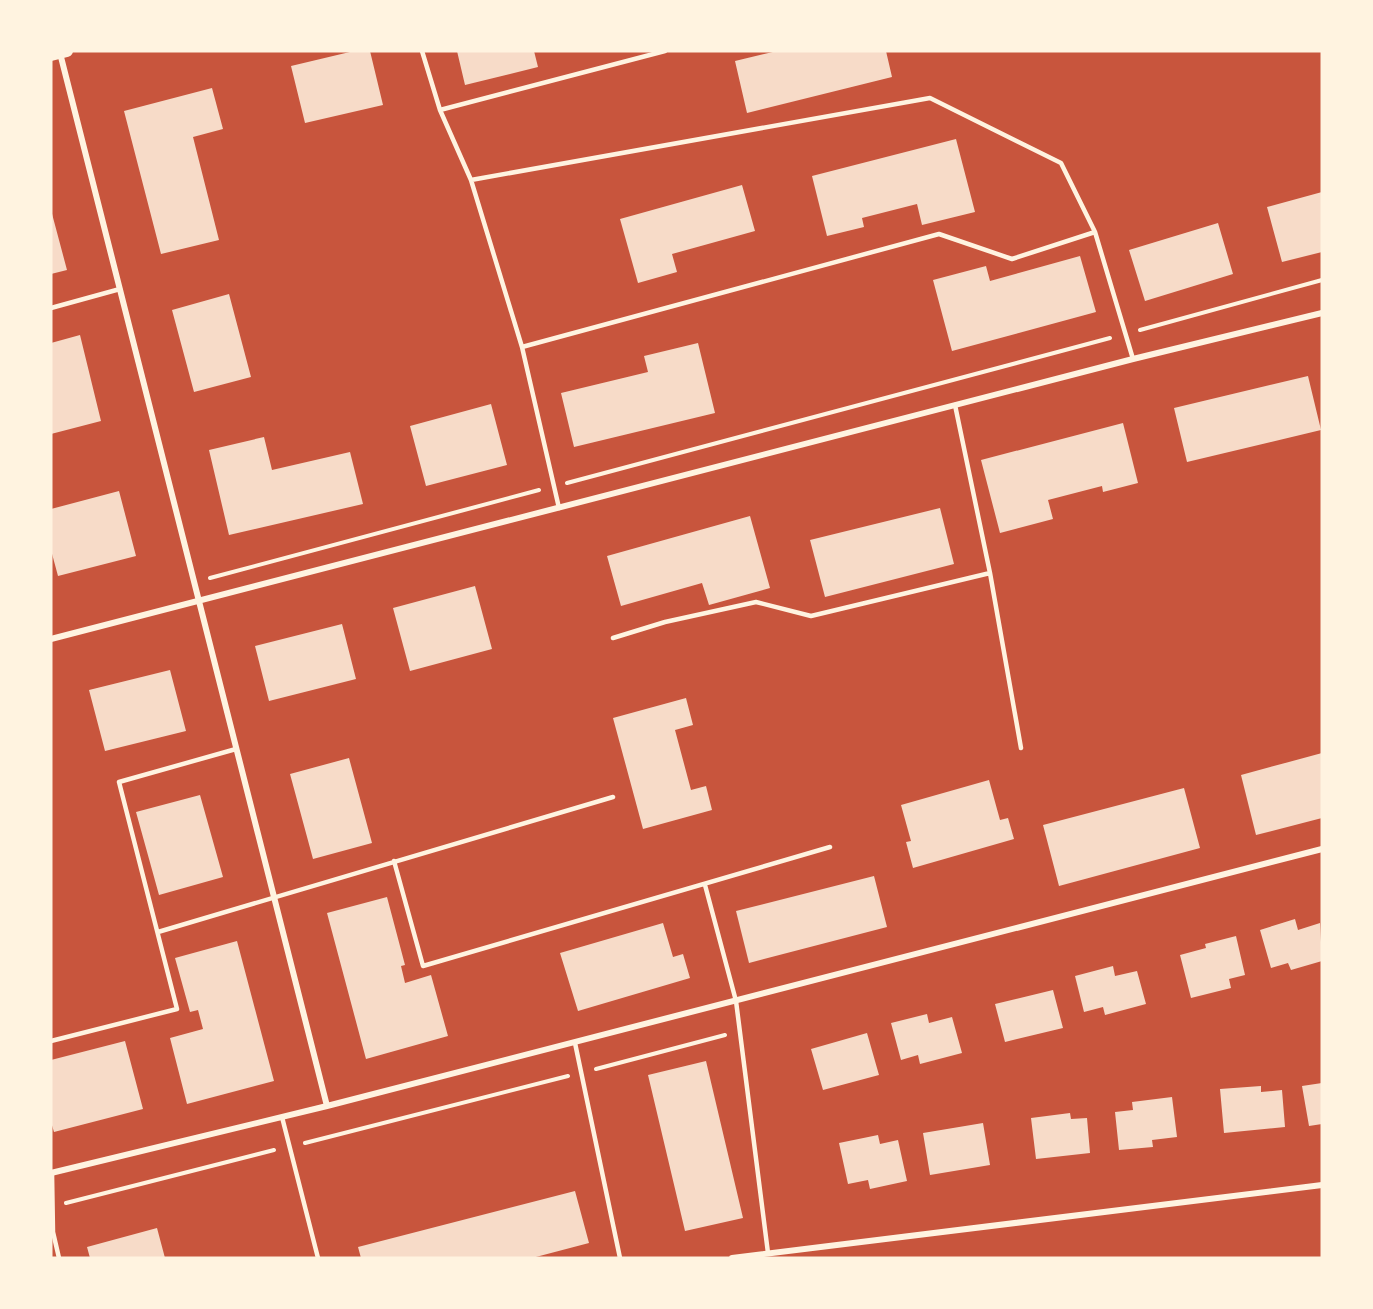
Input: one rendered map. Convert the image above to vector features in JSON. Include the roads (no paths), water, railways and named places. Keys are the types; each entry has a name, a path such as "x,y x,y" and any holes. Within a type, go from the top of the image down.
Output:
{"street":[{"path":"59,53 327,1106"},
{"path":"51,639 1133,359 1322,314"},
{"path":"52,1172 575,1043 1322,849"},
{"path":"732,1258 1322,1185"}],"lane":[{"path":"422,51 440,110 471,180 522,347 559,508"},
{"path":"440,110 665,51"},
{"path":"471,180 930,98 1061,163 1095,232 1133,359"},
{"path":"522,347 939,234 1012,259 1095,232"},
{"path":"51,308 120,289"},
{"path":"955,405 990,573 1022,748"},
{"path":"613,638 665,622 756,602 811,616 990,573"},
{"path":"51,1041 177,1009 119,782 236,749"},
{"path":"158,932 614,797"},
{"path":"394,861 423,966 830,847"},
{"path":"705,885 736,1002 768,1253"},
{"path":"575,1043 620,1258"},
{"path":"282,1117 318,1258"},
{"path":"52,1172 53,1232 59,1258"}]}
